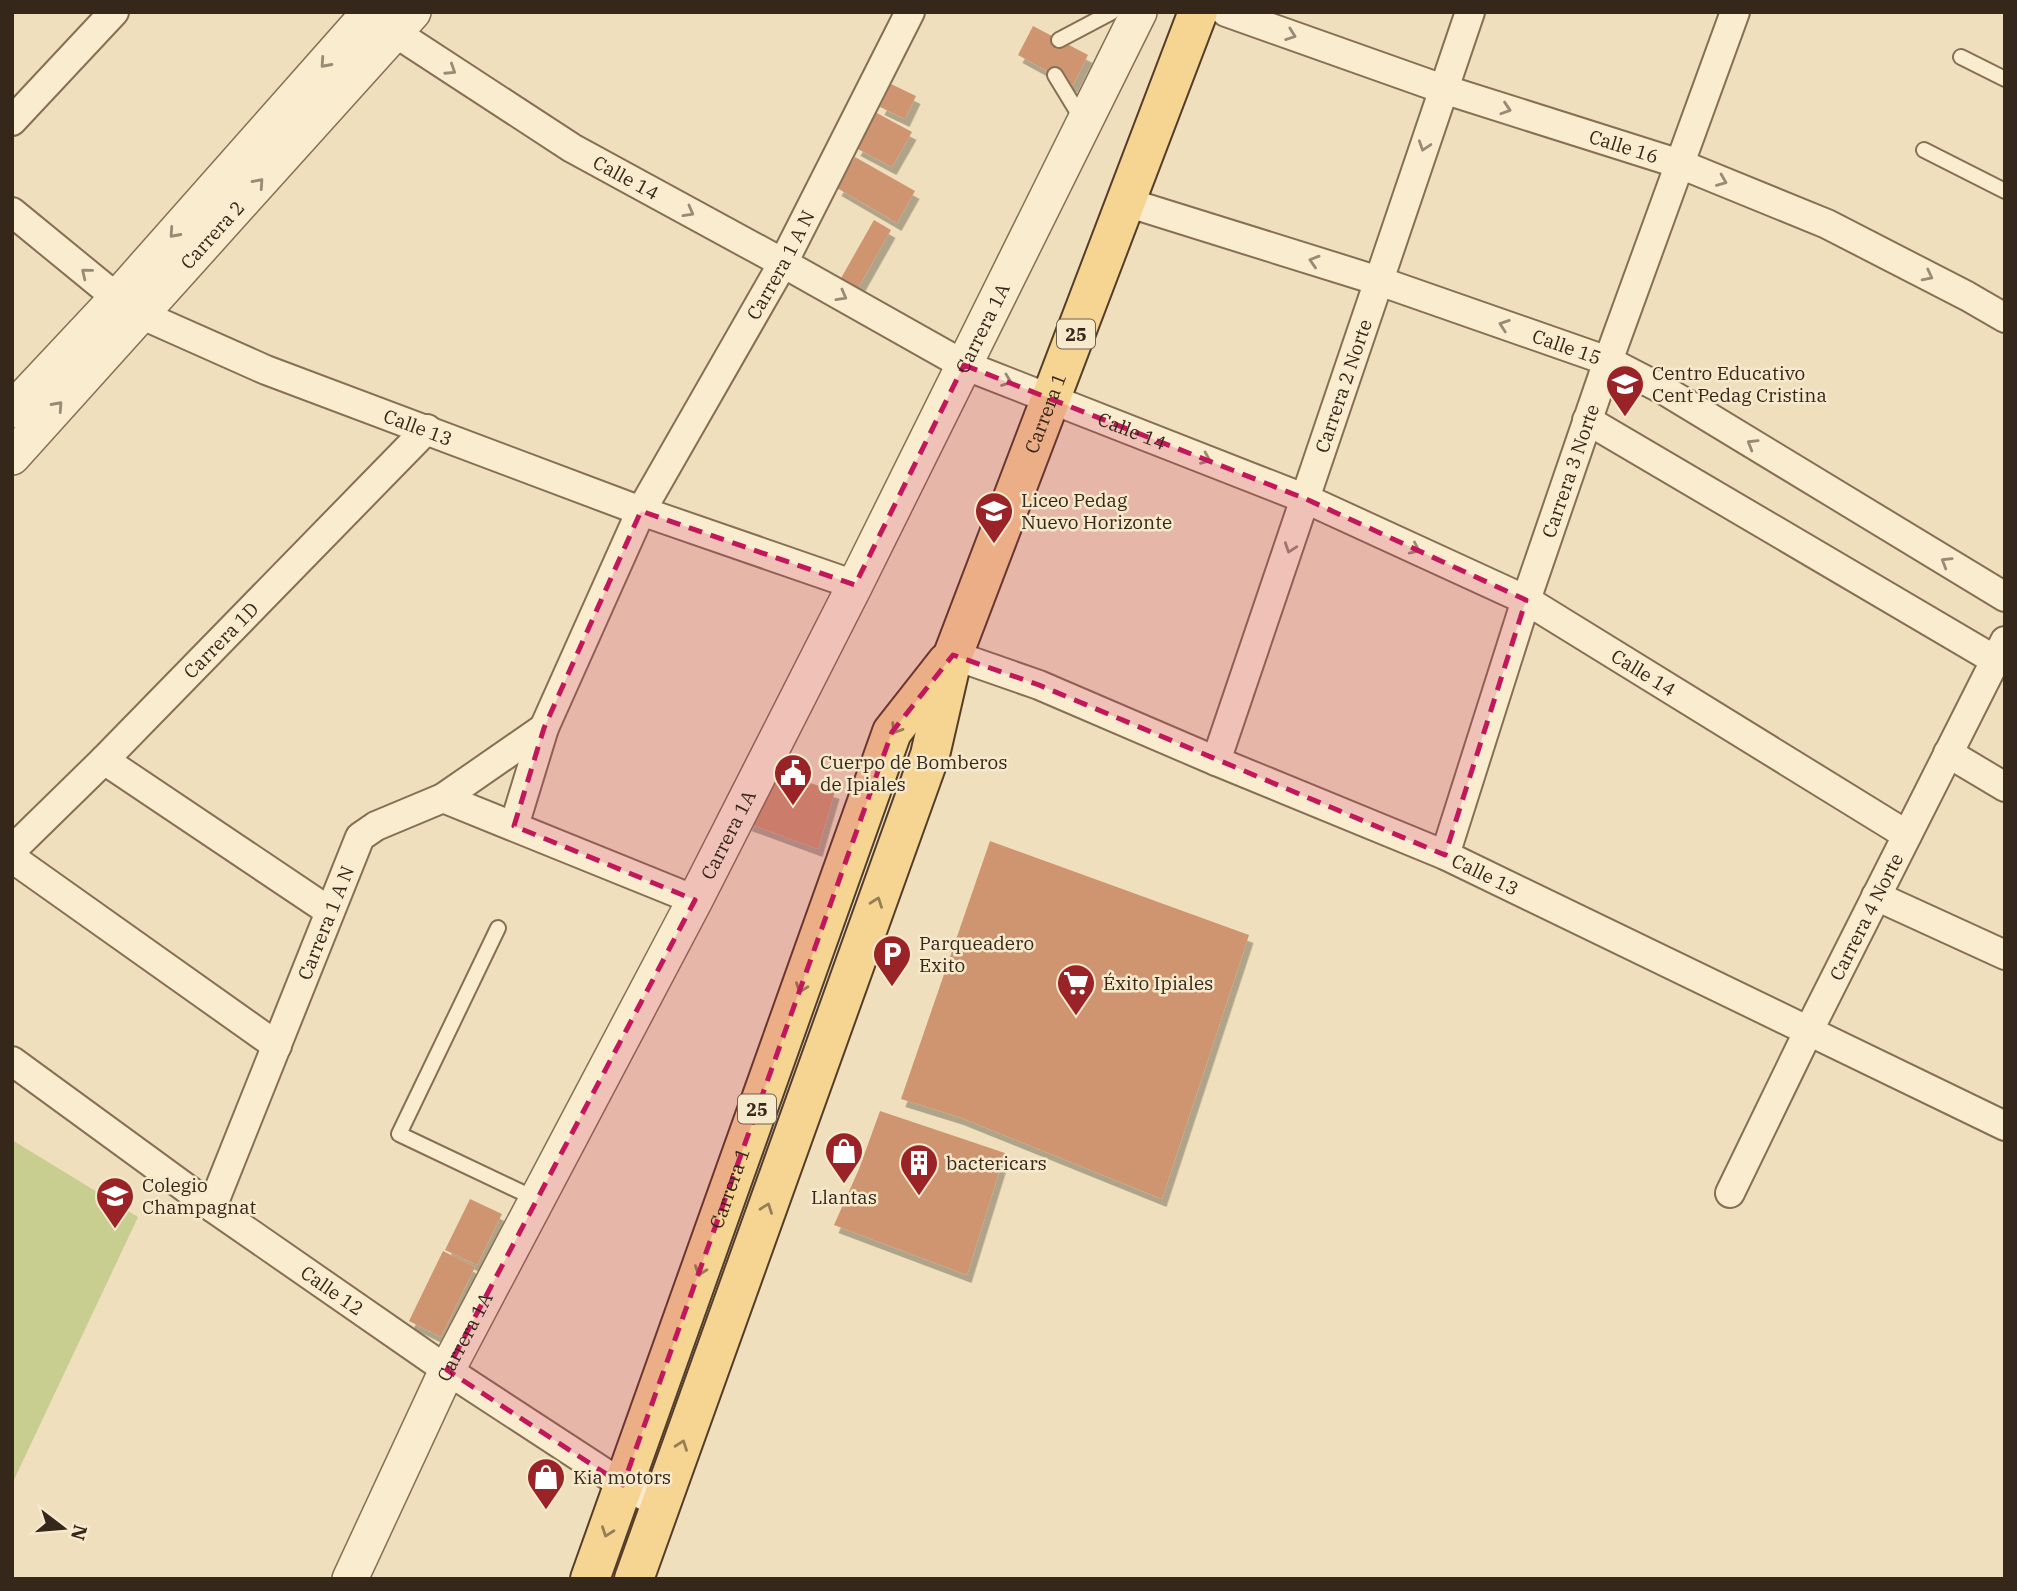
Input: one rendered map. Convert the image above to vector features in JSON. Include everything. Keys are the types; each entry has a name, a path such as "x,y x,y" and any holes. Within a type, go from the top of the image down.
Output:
{"main road":[{"name":"Carrera 1","path":"634,1579 930,755 953,655 1198,12"},
{"name":"Carrera 1","path":"590,1579 892,732 953,655"},
{"path":"816,945 857,959"}],"street":[{"path":"12,121 114,12"},
{"name":"Carrera 1 A N","path":"514,826 544,728 640,511 783,263 910,12"},
{"name":"Carrera 1A","path":"350,1579 447,1370 695,900 855,585 1139,12"},
{"name":"Calle 16","path":"1226,12 1443,89 1680,164 1827,224 2005,318"},
{"name":"Carrera 2 Norte","path":"1216,761 1470,12"},
{"name":"Carrera 3 Norte","path":"1445,855 1526,600 1587,420 1735,12"},
{"name":"Calle 14","path":"382,17 572,148 964,365 1306,499 1526,600 1907,835"},
{"name":"Carrera 2","path":"12,457 129,306 382,17"},
{"name":"Calle 15","path":"1126,202 1379,281 1608,361 1664,390 2005,597"},
{"name":"Calle 13","path":"12,212 129,306 266,370 640,511 855,585"},
{"name":"Carrera 2","path":"12,410 129,306"},
{"path":"1587,420 2000,650"},
{"name":"Carrera 1D","path":"12,850 104,760 427,429"},
{"name":"Carrera 4 Norte","path":"1730,1193 2000,650"},
{"name":"Calle 13","path":"953,655 1039,685 1445,855 2005,1126"},
{"name":"Carrera 1 A N","path":"212,1207 360,837 376,826 443,798 544,728"},
{"path":"1948,753 2005,786"},
{"path":"104,760 329,911"},
{"path":"443,798 695,900"},
{"path":"12,858 276,1046"},
{"path":"1876,896 2005,955"},
{"name":"Calle 12","path":"12,1061 212,1207 447,1370 623,1485 661,1504"}],"lane":[{"path":"1059,40 1112,12"},
{"path":"1961,57 2005,79"},
{"path":"1055,75 1085,124"},
{"path":"1924,150 2005,191"},
{"path":"498,928 399,1134 537,1200"}],"highlighted area":[{"path":"964,365 1306,499 1526,600 1445,855 1039,685 953,655 892,732 623,1485 447,1370 695,900 514,826 544,728 641,511 855,585"}],"green space":[{"path":"12,1140 138,1217 12,1484"}],"building":[{"path":"1033,26 1088,55 1073,85 1018,55"},
{"path":"891,84 916,96 905,119 880,107"},
{"path":"875,112 912,132 892,167 856,148"},
{"path":"855,157 915,191 897,223 837,188"},
{"path":"874,220 891,230 857,290 840,280"},
{"name":"Cuerpo de Bomberos de Ipiales","path":"773,771 835,791 818,849 747,823"},
{"name":"Éxito Ipiales","path":"990,841 1249,935 1162,1199 959,1117 901,1099"},
{"name":"bactericars","path":"880,1111 1005,1153 967,1275 834,1225 859,1169"},
{"path":"470,1199 502,1214 477,1265 445,1250"},
{"path":"443,1251 475,1267 441,1337 409,1321"}],"place":[{"name":"Centro Educativo Cent Pedag Cristina","path":"1625,418"},
{"name":"Liceo Pedag Nuevo Horizonte","path":"994,545"},
{"name":"Cuerpo de Bomberos de Ipiales","path":"793,807"},
{"name":"Parqueadero Exito","path":"892,988"},
{"name":"Éxito Ipiales","path":"1076,1017"},
{"name":"Llantas","path":"844,1185"},
{"name":"bactericars","path":"919,1197"},
{"name":"Colegio Champagnat","path":"115,1230"},
{"name":"Kia motors","path":"546,1511"}]}
